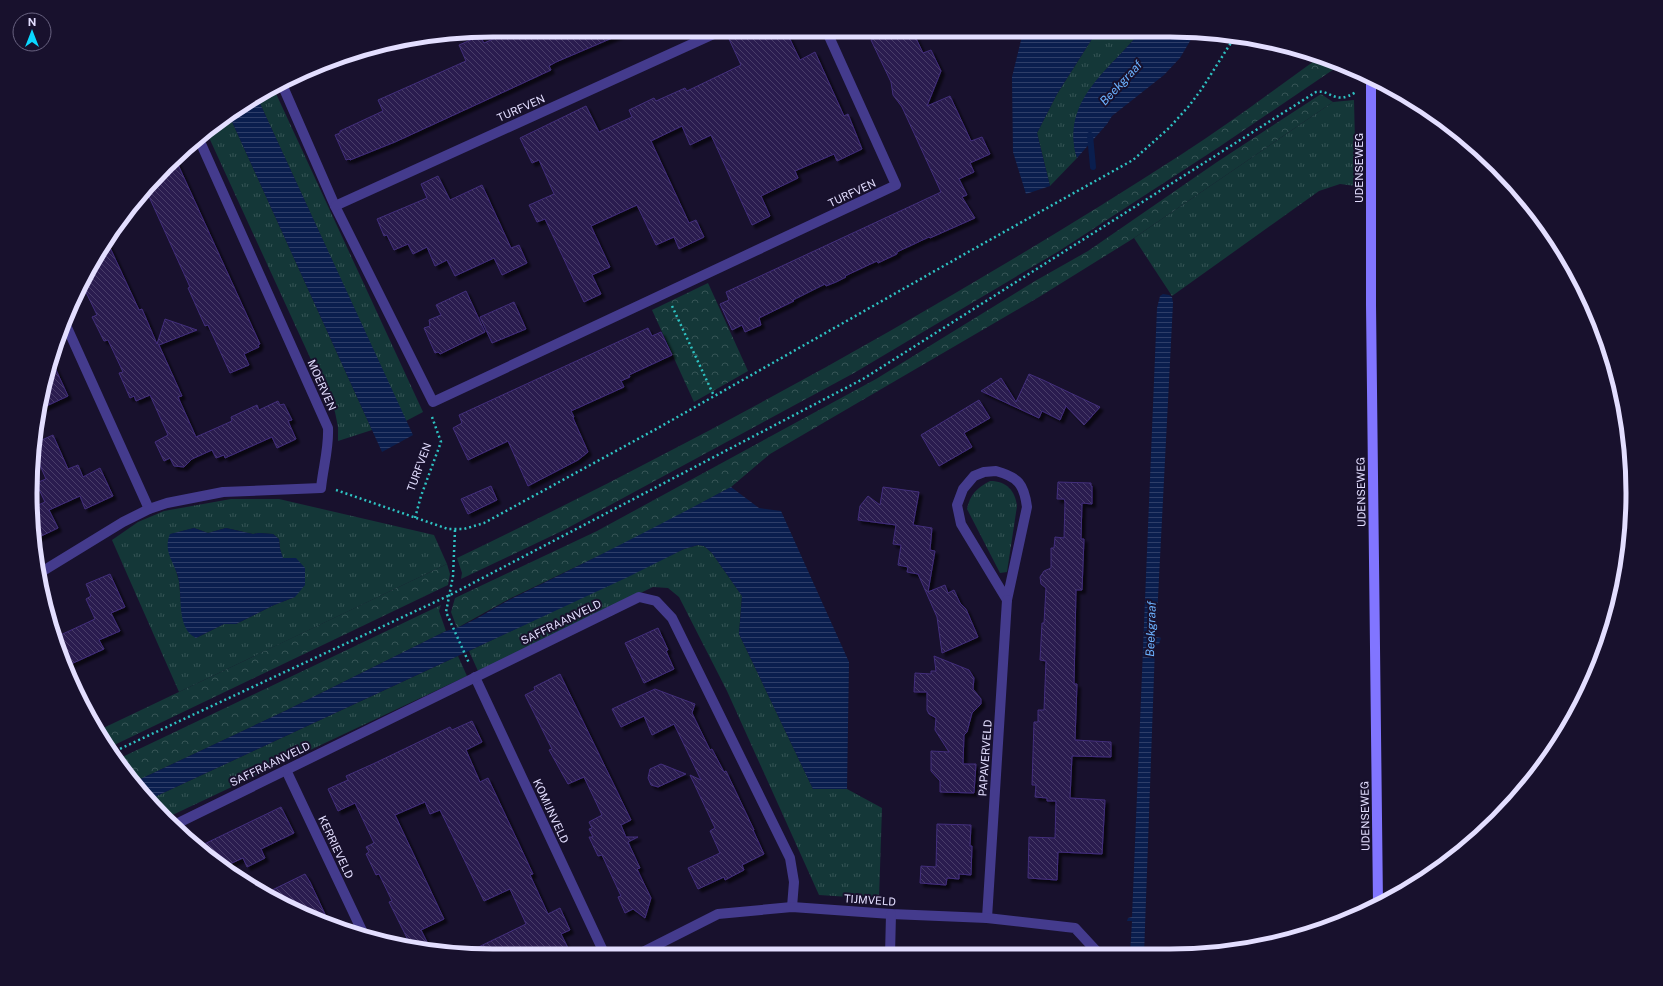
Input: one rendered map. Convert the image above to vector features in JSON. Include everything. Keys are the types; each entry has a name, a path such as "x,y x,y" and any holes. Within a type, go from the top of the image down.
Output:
{"main road":[{"name":"UDENSEWEG","path":"1371,84 1371,306 1378,899"}],"street":[{"name":"TURFVEN","path":"335,206 707,37"},
{"name":"TURFVEN","path":"433,402 896,186 829,37"},
{"path":"284,88 335,206 433,402"},
{"name":"MOERVEN","path":"201,143 328,428 329,441 321,488"},
{"path":"67,331 149,509"},
{"name":"PAPAVERVELD","path":"987,918 1007,600 1027,507 1025,493 1020,483 1010,475 996,471 984,472 974,476 962,488 957,505 960,524 1007,600"},
{"path":"44,570 123,522 149,509 167,503 222,492 321,488"},
{"name":"SAFFRAANVELD","path":"179,823 639,597 656,601 672,618 790,858 794,882 792,907"},
{"name":"KOMIJNVELD","path":"475,677 602,949"},
{"name":"KERRIEVELD","path":"286,770 361,929"},
{"name":"TIJMVELD","path":"649,949 718,914 792,907 891,914 987,918 1075,928 1094,949"},
{"path":"890,949 891,914"}],"path":[{"path":"321,488 344,493 448,529 464,529 484,523 714,396 1133,160 1169,128 1189,106 1232,41"},
{"path":"117,750 450,595 864,379 1316,92 1321,91 1338,98 1350,96 1370,83"},
{"path":"666,293 714,396"},
{"name":"TURFVEN","path":"415,518 421,496 441,442 432,419 433,402"},
{"path":"454,530 453,576 446,612 467,661"}],"green space":[{"path":"1093,37 1136,37 1091,87 1082,103 1076,119 1074,137 1077,158 1050,186 1037,133 1057,94"},
{"path":"1315,60 1335,68 1219,147 1059,251 854,373 564,530 461,579 462,573 457,558 643,465 826,367 1005,264 1094,210 1235,119"},
{"path":"275,92 423,412 406,421 259,102"},
{"path":"1321,94 1333,102 1134,238 1039,297 770,454 731,487 640,536 509,599 457,628 451,612 455,598 597,531 876,379 1035,281 1088,251 1217,162"},
{"path":"1354,100 1356,186 1340,184 1319,191 1172,296 1134,238 1333,102"},
{"path":"231,120 372,430 338,441 338,427 335,412 208,136"},
{"path":"708,283 748,371 694,402 652,310"},
{"path":"990,481 996,481 1009,488 1012,491 1017,506 1007,572 1000,573 967,509 972,495 981,486"},
{"path":"231,499 279,499 434,535 447,564 179,692 112,540 138,522 164,511","holes":["194,528 208,533 226,528 253,534 273,534 279,539 280,549 295,597 274,605 236,624 224,624 196,638 182,614 179,581 174,564 171,534"]},
{"path":"698,545 704,546 712,553 742,596 739,634 813,789 847,789 882,808 879,899 819,895 727,691 679,597 668,588 653,587 478,671 469,651 684,549"},
{"path":"447,564 450,574 448,585 114,745 103,728"},
{"path":"441,605 439,611 446,631 285,711 138,780 122,757"},
{"path":"458,656 467,676 171,815 153,797"}],"water":[{"path":"1022,37 1093,37 1057,94 1037,133 1050,186 1026,194 1013,152 1012,77"},
{"path":"1136,37 1192,38 1180,58 1164,75 1112,116 1107,124 1077,158 1074,137 1075,119 1082,103 1091,87"},
{"path":"259,102 413,435 382,452 231,120"},
{"path":"1163,294 1169,295 1172,297 1173,303 1156,637 1161,638 1159,644 1155,647 1144,949 1130,949 1132,921 1127,921 1128,918 1132,917 1157,308 1160,296"},
{"path":"731,487 759,508 781,511 849,662 847,789 813,789 739,634 742,596 712,553 704,546 698,545 684,549 628,577 153,797 138,780 285,711 446,631 464,625 508,600"},
{"path":"194,528 208,533 226,528 253,534 273,534 279,539 283,558 296,558 305,568 305,585 295,597 274,605 236,624 224,624 196,638 190,634 183,621 179,581 170,558 168,547 170,534"}],"building":[{"path":"481,37 484,43 498,37 615,37 556,62 549,66 551,70 395,142 350,160 346,160 335,135 340,133 340,131 383,111 378,100 466,61 459,45 476,38"},
{"path":"734,37 789,37 800,60 815,52 844,116 848,114 862,149 837,161 834,154 795,171 798,178 761,196 770,216 752,225 711,135 690,145 682,126 651,141 689,223 696,220 704,237 679,249 674,237 656,245 637,205 591,226 610,267 592,275 601,294 584,302 545,219 537,222 529,205 554,194 539,160 532,163 520,138 586,106 599,132 632,117 629,110 654,98 656,101 685,88 687,91 741,65 729,39"},
{"path":"877,37 915,37 923,53 931,50 941,71 927,106 950,96 971,141 982,137 990,154 970,163 974,172 959,179 967,195 962,197 975,218 930,238 929,237 878,263 877,261 845,276 846,277 836,282 826,286 825,284 793,300 794,301 759,318 761,325 745,332 742,325 732,330 720,304 729,300 726,292 941,192 902,107 893,95 891,82 871,40"},
{"path":"178,164 260,344 258,345 259,347 244,354 249,365 230,373 208,325 205,326 188,288 190,287 148,194"},
{"path":"438,176 450,200 482,185 511,248 519,245 527,263 502,275 494,258 455,276 447,260 435,266 427,247 413,254 408,244 394,250 387,235 384,236 377,219 427,198 421,184"},
{"path":"110,247 139,310 142,309 157,344 165,319 197,330 159,345 182,396 178,397 196,437 232,421 231,417 257,405 259,410 278,401 280,405 284,404 292,420 288,421 296,439 277,448 272,437 225,458 224,455 216,458 212,450 192,459 184,467 174,466 170,458 164,461 155,442 168,435 150,395 136,401 134,396 130,398 119,373 123,372 108,340 104,341 92,317 97,315 85,290"},
{"path":"466,291 485,332 440,354 438,352 435,353 424,328 430,326 429,320 441,315 436,305"},
{"path":"514,302 526,329 492,343 480,317"},
{"path":"648,328 652,336 661,332 672,355 629,375 630,377 621,381 624,387 571,411 588,452 578,460 528,486 508,441 468,460 453,428 462,423 459,415"},
{"path":"55,368 68,396 46,406"},
{"path":"1029,374 1100,407 1084,425 1066,406 1060,420 1042,411 1039,418 981,391 1001,378 1016,402"},
{"path":"979,400 990,418 964,433 972,447 939,466 921,435"},
{"path":"53,435 68,469 78,465 83,477 100,468 113,496 85,509 80,496 49,510 58,528 39,537 37,506 45,502 37,486 37,482 46,479 38,461 40,441"},
{"path":"1058,482 1091,483 1092,486 1092,504 1082,503 1081,539 1084,539 1082,590 1076,590 1074,684 1077,684 1075,740 1111,742 1111,757 1072,756 1070,798 1105,800 1102,854 1058,852 1057,880 1028,878 1029,837 1055,838 1056,801 1047,801 1047,798 1035,797 1036,785 1032,785 1034,722 1038,722 1038,710 1044,710 1046,661 1040,660 1046,588 1041,584 1040,577 1044,571 1051,568 1051,548 1054,548 1055,537 1064,538 1065,502 1064,499 1057,499"},
{"path":"491,486 497,500 468,514 461,499"},
{"path":"883,487 919,492 913,525 932,528 930,550 935,551 928,592 945,585 948,593 954,590 960,603 966,609 978,637 942,653 937,617 918,574 907,572 908,567 898,565 901,545 893,544 896,525 858,520 860,506 868,496 880,505"},
{"path":"110,574 125,607 111,613 120,631 99,640 104,649 71,664 60,635 95,619 86,599 91,596 86,584"},
{"path":"658,628 668,650 666,651 674,669 644,683 625,643"},
{"path":"934,656 969,670 974,678 973,689 981,699 981,704 972,713 967,732 964,735 963,764 976,764 974,793 940,792 940,781 931,771 931,751 949,752 935,730 936,718 929,714 927,710 927,692 914,692 915,673 931,674 931,671 936,671"},
{"path":"560,674 631,820 621,825 626,837 638,837 628,842 640,868 637,869 651,898 645,918 633,909 625,913 618,897 621,896 602,855 598,856 589,837 593,837 589,829 592,828 589,822 602,815 584,777 568,784 549,750 552,749 525,695 535,690 534,687"},
{"path":"655,689 695,704 692,713 710,750 712,749 724,772 726,771 764,854 742,865 744,870 725,880 724,877 698,889 688,868 720,853 710,831 715,828 690,775 701,780 674,724 652,735 644,716 621,727 612,709"},
{"path":"472,721 482,742 466,750 480,782 488,778 533,874 530,875 548,914 560,908 570,930 561,934 568,948 476,948 526,924 510,889 484,901 440,810 430,814 425,802 395,815 444,919 421,930 428,944 408,941 389,902 392,901 379,874 376,875 366,854 369,852 366,847 374,843 355,803 338,811 328,789 348,780 346,776 450,727 452,730"},
{"path":"661,764 686,774 658,787 651,785 648,778 650,769"},
{"path":"281,807 294,833 261,849 265,858 247,867 243,858 229,864 203,845"},
{"path":"937,824 971,825 971,875 959,874 959,879 947,878 946,885 920,883 921,866 936,867"},
{"path":"305,874 326,917 291,902 270,891"}],"waterway":[{"name":"Beekgraaf","path":"1090,135 1093,167"}]}
